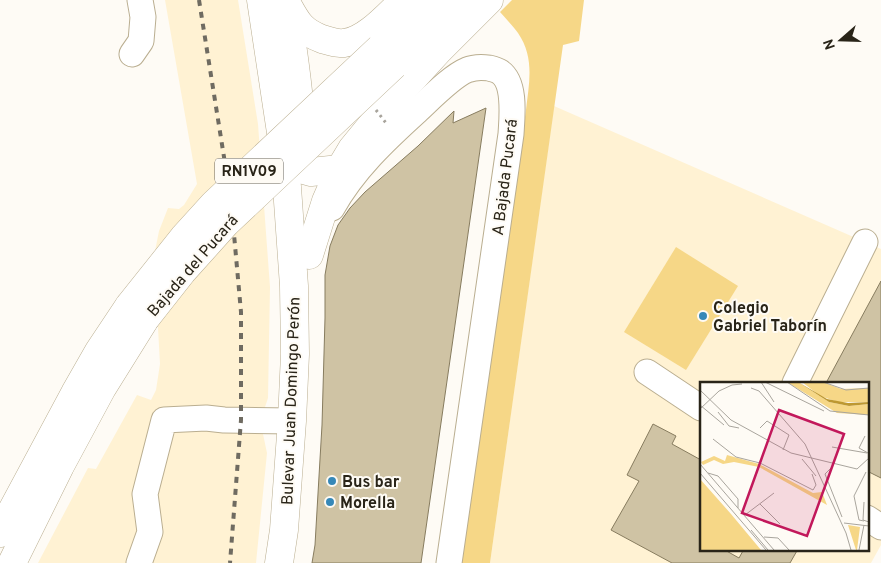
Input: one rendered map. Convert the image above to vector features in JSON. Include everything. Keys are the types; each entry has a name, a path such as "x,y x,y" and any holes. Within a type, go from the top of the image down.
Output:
{"main road":[{"name":"Bulevar Juan Domingo Perón","path":"261,0 294,164 308,209 306,420 300,524 295,563"},
{"name":"Bulevar Juan Domingo Perón","path":"279,563 284,530 292,421 294,164 300,107 285,0"},
{"path":"285,0 296,21 305,30 319,38 332,42 346,43 360,38 374,28 404,0"},
{"name":"Bajada del Pucará","path":"0,533 99,350 182,272 387,56 430,0"},
{"name":"Bajada del Pucará","path":"387,56 463,0"},
{"path":"309,255 326,201 340,169 352,148 439,50 489,0"},
{"path":"294,164 319,171 340,169"},
{"name":"Bajada del Pucará","path":"12,563 60,466 102,388 137,313"}],"lane":[{"path":"132,54 141,41 143,17 140,0"},
{"name":"A Bajada Pucará","path":"309,255 338,198 349,181 377,148 442,88 467,70 483,67 501,73 508,83 511,95 511,134 449,563"},
{"path":"795,382 865,242"},
{"path":"647,372 700,407"},
{"path":"139,563 150,532 145,494 164,420 206,418 292,421"},
{"path":"868,519 881,527"}],"path":[{"path":"372,106 386,123"}],"shaded area":[{"path":"165,0 238,0 258,124 270,287 268,398 264,410 263,434 267,453 256,563 38,563 88,468 96,469 137,395 151,400 156,390 160,364 154,256 159,231 168,208 179,209 184,205 197,184"},
{"path":"512,0 584,0 579,41 563,45 490,563 461,563 530,71 527,52 523,42 518,33 500,12"},
{"name":"Colegio Gabriel Taborín","path":"554,106 881,249 881,545 871,563 490,563"},
{"path":"676,247 738,286 686,370 624,332"}],"building":[{"path":"486,108 421,563 312,563 315,545 322,425 325,275 330,246 338,225 365,192 418,146 454,111 453,123"},
{"path":"881,281 881,478 868,472 868,382 827,382"},
{"path":"653,424 676,436 672,444 700,459 700,550 725,550 739,558 743,550 797,550 790,563 672,563 611,530 639,481 627,475"}],"railway":[{"path":"199,0 231,201 241,312 241,420 230,563"}],"place":[{"name":"Colegio Gabriel Taborín","path":"703,316"},
{"name":"Bus bar","path":"332,481"},
{"name":"Morella","path":"330,502"}]}
